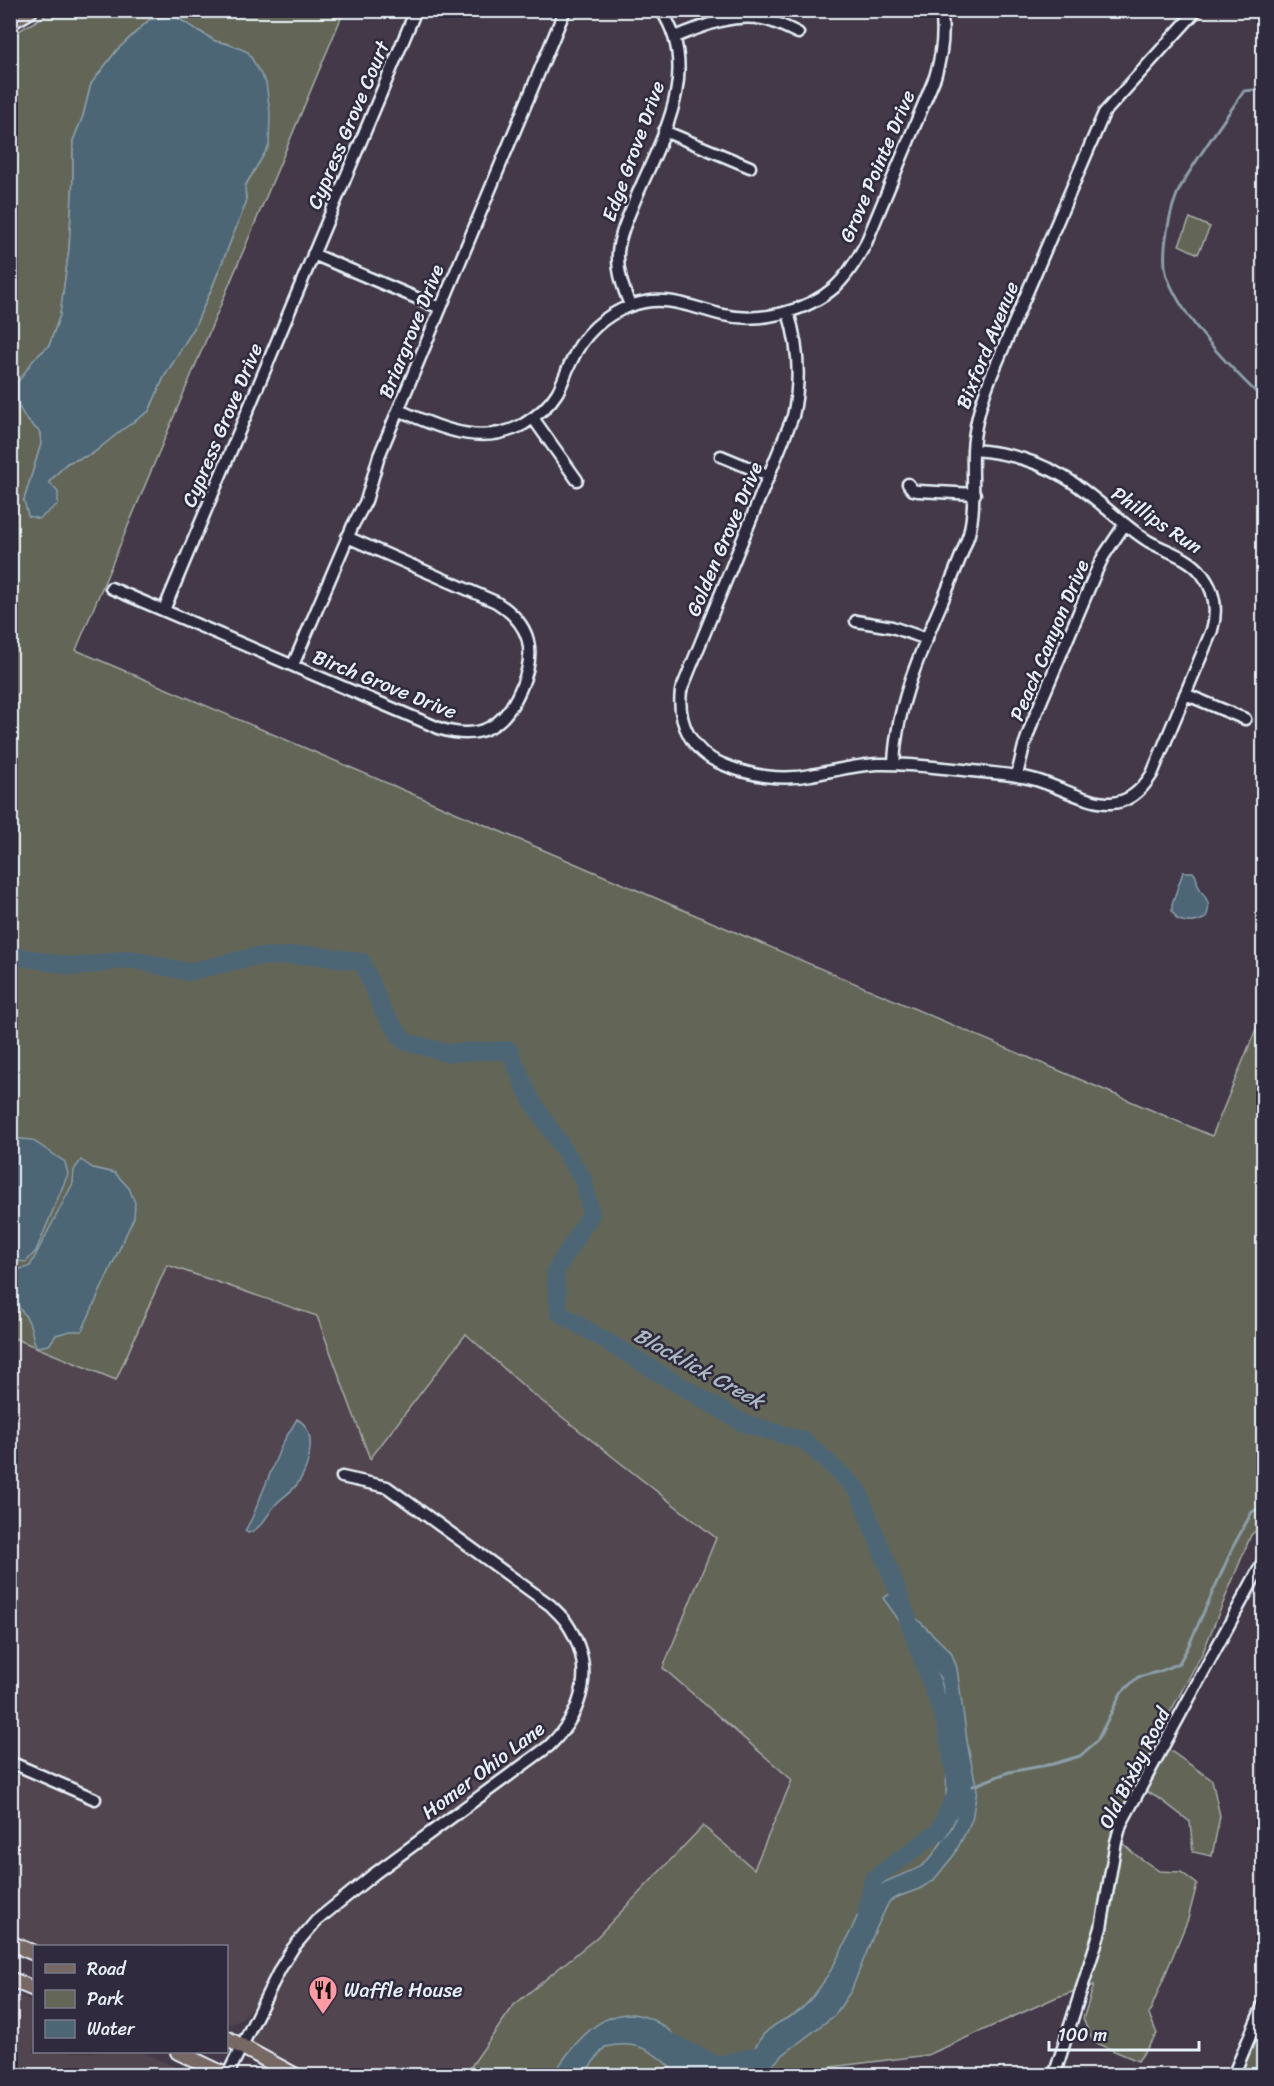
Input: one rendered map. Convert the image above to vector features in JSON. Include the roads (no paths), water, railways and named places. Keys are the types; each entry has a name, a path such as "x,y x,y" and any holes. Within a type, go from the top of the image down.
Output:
{"highway":[{"path":"10,21 29,10"}],"main road":[{"path":"10,1943 33,1953"},
{"path":"10,1979 33,1989"},
{"path":"228,2039 296,2076"},
{"path":"180,2053 227,2075"}],"street":[{"name":"Cypress Grove Court","path":"313,254 416,10"},
{"name":"Briargrove Drive","path":"293,665 347,537 366,501 379,456 565,10"},
{"name":"Edge Grove Drive","path":"630,305 620,274 619,244 664,131 677,94 679,79 679,52 675,37 662,10"},
{"name":"Grove Pointe Drive","path":"398,410 444,429 470,435 498,433 518,427 533,418 557,393 571,360 589,333 630,305 667,299 733,316 757,316 789,312 806,305 836,286 858,258 866,243 940,61 944,31 941,10"},
{"name":"Bixford Avenue","path":"894,764 901,707 910,679 969,534 974,514 973,450 978,412 990,379 1104,114 1197,10"},
{"path":"675,37 717,22 745,17 764,19 798,33"},
{"path":"664,131 750,167"},
{"path":"313,254 440,308"},
{"name":"Cypress Grove Drive","path":"164,610 313,254"},
{"name":"Golden Grove Drive","path":"789,312 795,339 799,380 789,430 681,691 681,711 687,734 701,751 721,764 745,772 781,778 810,776 852,767 894,764 1017,775 1107,804"},
{"path":"533,418 577,480"},
{"name":"Phillips Run","path":"973,450 1006,455 1050,470 1082,489 1147,540 1198,569 1212,591 1216,610 1212,630 1152,774 1131,797 1122,802 1107,804"},
{"path":"721,456 769,476"},
{"path":"908,484 913,490 918,491 975,494"},
{"name":"Peach Canyon Drive","path":"1017,775 1032,723 1092,581 1103,557 1125,524"},
{"name":"Birch Grove Drive","path":"111,588 441,729 463,734 485,730 498,723 508,713 516,699 530,662 530,647 519,620 496,602 347,537"},
{"path":"856,621 892,627 927,639"},
{"path":"1185,694 1245,719"},
{"name":"Homer Ohio Lane","path":"227,2075 280,1969 293,1948 316,1921 374,1874 549,1746 570,1722 582,1693 583,1671 576,1643 566,1622 550,1605 387,1487 342,1477"},
{"name":"Old Bixby Road","path":"1054,2076 1101,1928 1121,1824 1263,1560"},
{"path":"10,1762 95,1799"},
{"path":"1233,2076 1263,2003"}],"water":[{"path":"173,15 215,41 248,52 266,83 270,113 269,146 245,186 246,203 194,328 164,377 149,411 92,454 67,463 49,482 58,492 58,504 39,519 28,516 24,500 41,444 40,432 26,419 18,405 18,382 34,359 49,346 60,315 69,249 73,141 83,116 91,84 117,50 149,20"},
{"path":"1183,872 1193,872 1196,875 1198,885 1209,907 1206,918 1195,922 1185,922 1177,919 1172,911 1172,904"},
{"path":"11,1138 32,1140 65,1162 68,1174 36,1251 26,1262 11,1260"},
{"path":"81,1160 93,1168 115,1173 129,1188 135,1203 134,1217 82,1331 70,1331 56,1335 49,1345 37,1347 28,1320 11,1299 11,1264 20,1269 30,1266 73,1183 74,1170"},
{"path":"297,1419 304,1425 310,1440 306,1468 296,1486 277,1503 261,1524 248,1533 245,1531 282,1444"},
{"path":"904,1586 915,1617 951,1652 957,1668 968,1747 977,1790 972,1820 954,1855 933,1881 889,1902 851,1991 835,2015 784,2054 762,2075 678,2075 646,2049 617,2045 605,2047 583,2075 553,2075 576,2044 589,2031 619,2015 635,2014 653,2020 674,2035 696,2060 715,2068 741,2065 767,2031 799,2011 815,1994 833,1966 871,1891 917,1868 933,1855 956,1817 954,1804 946,1803 948,1725 940,1678 883,1598"}],"waterway":[{"path":"1264,89 1244,91 1181,186 1170,218 1165,245 1168,279 1186,312 1210,344 1264,400"},
{"name":"Blacklick Creek","path":"10,952 21,957 76,967 130,959 188,972 252,957 314,955 362,962 383,1011 404,1041 447,1053 509,1050 530,1098 584,1181 591,1214 555,1272 559,1313 743,1423 805,1441 858,1490 946,1725 958,1791 938,1832 873,1879 866,1913"},
{"path":"973,1786 1009,1772 1053,1764 1080,1756 1097,1741 1121,1693 1138,1677 1179,1663 1234,1545 1252,1512 1264,1505"},
{"name":"Blacklick Creek","path":"664,2039 717,2065 765,2054 771,2048"}],"place":[{"name":"Waffle House","path":"323,2016"}]}
